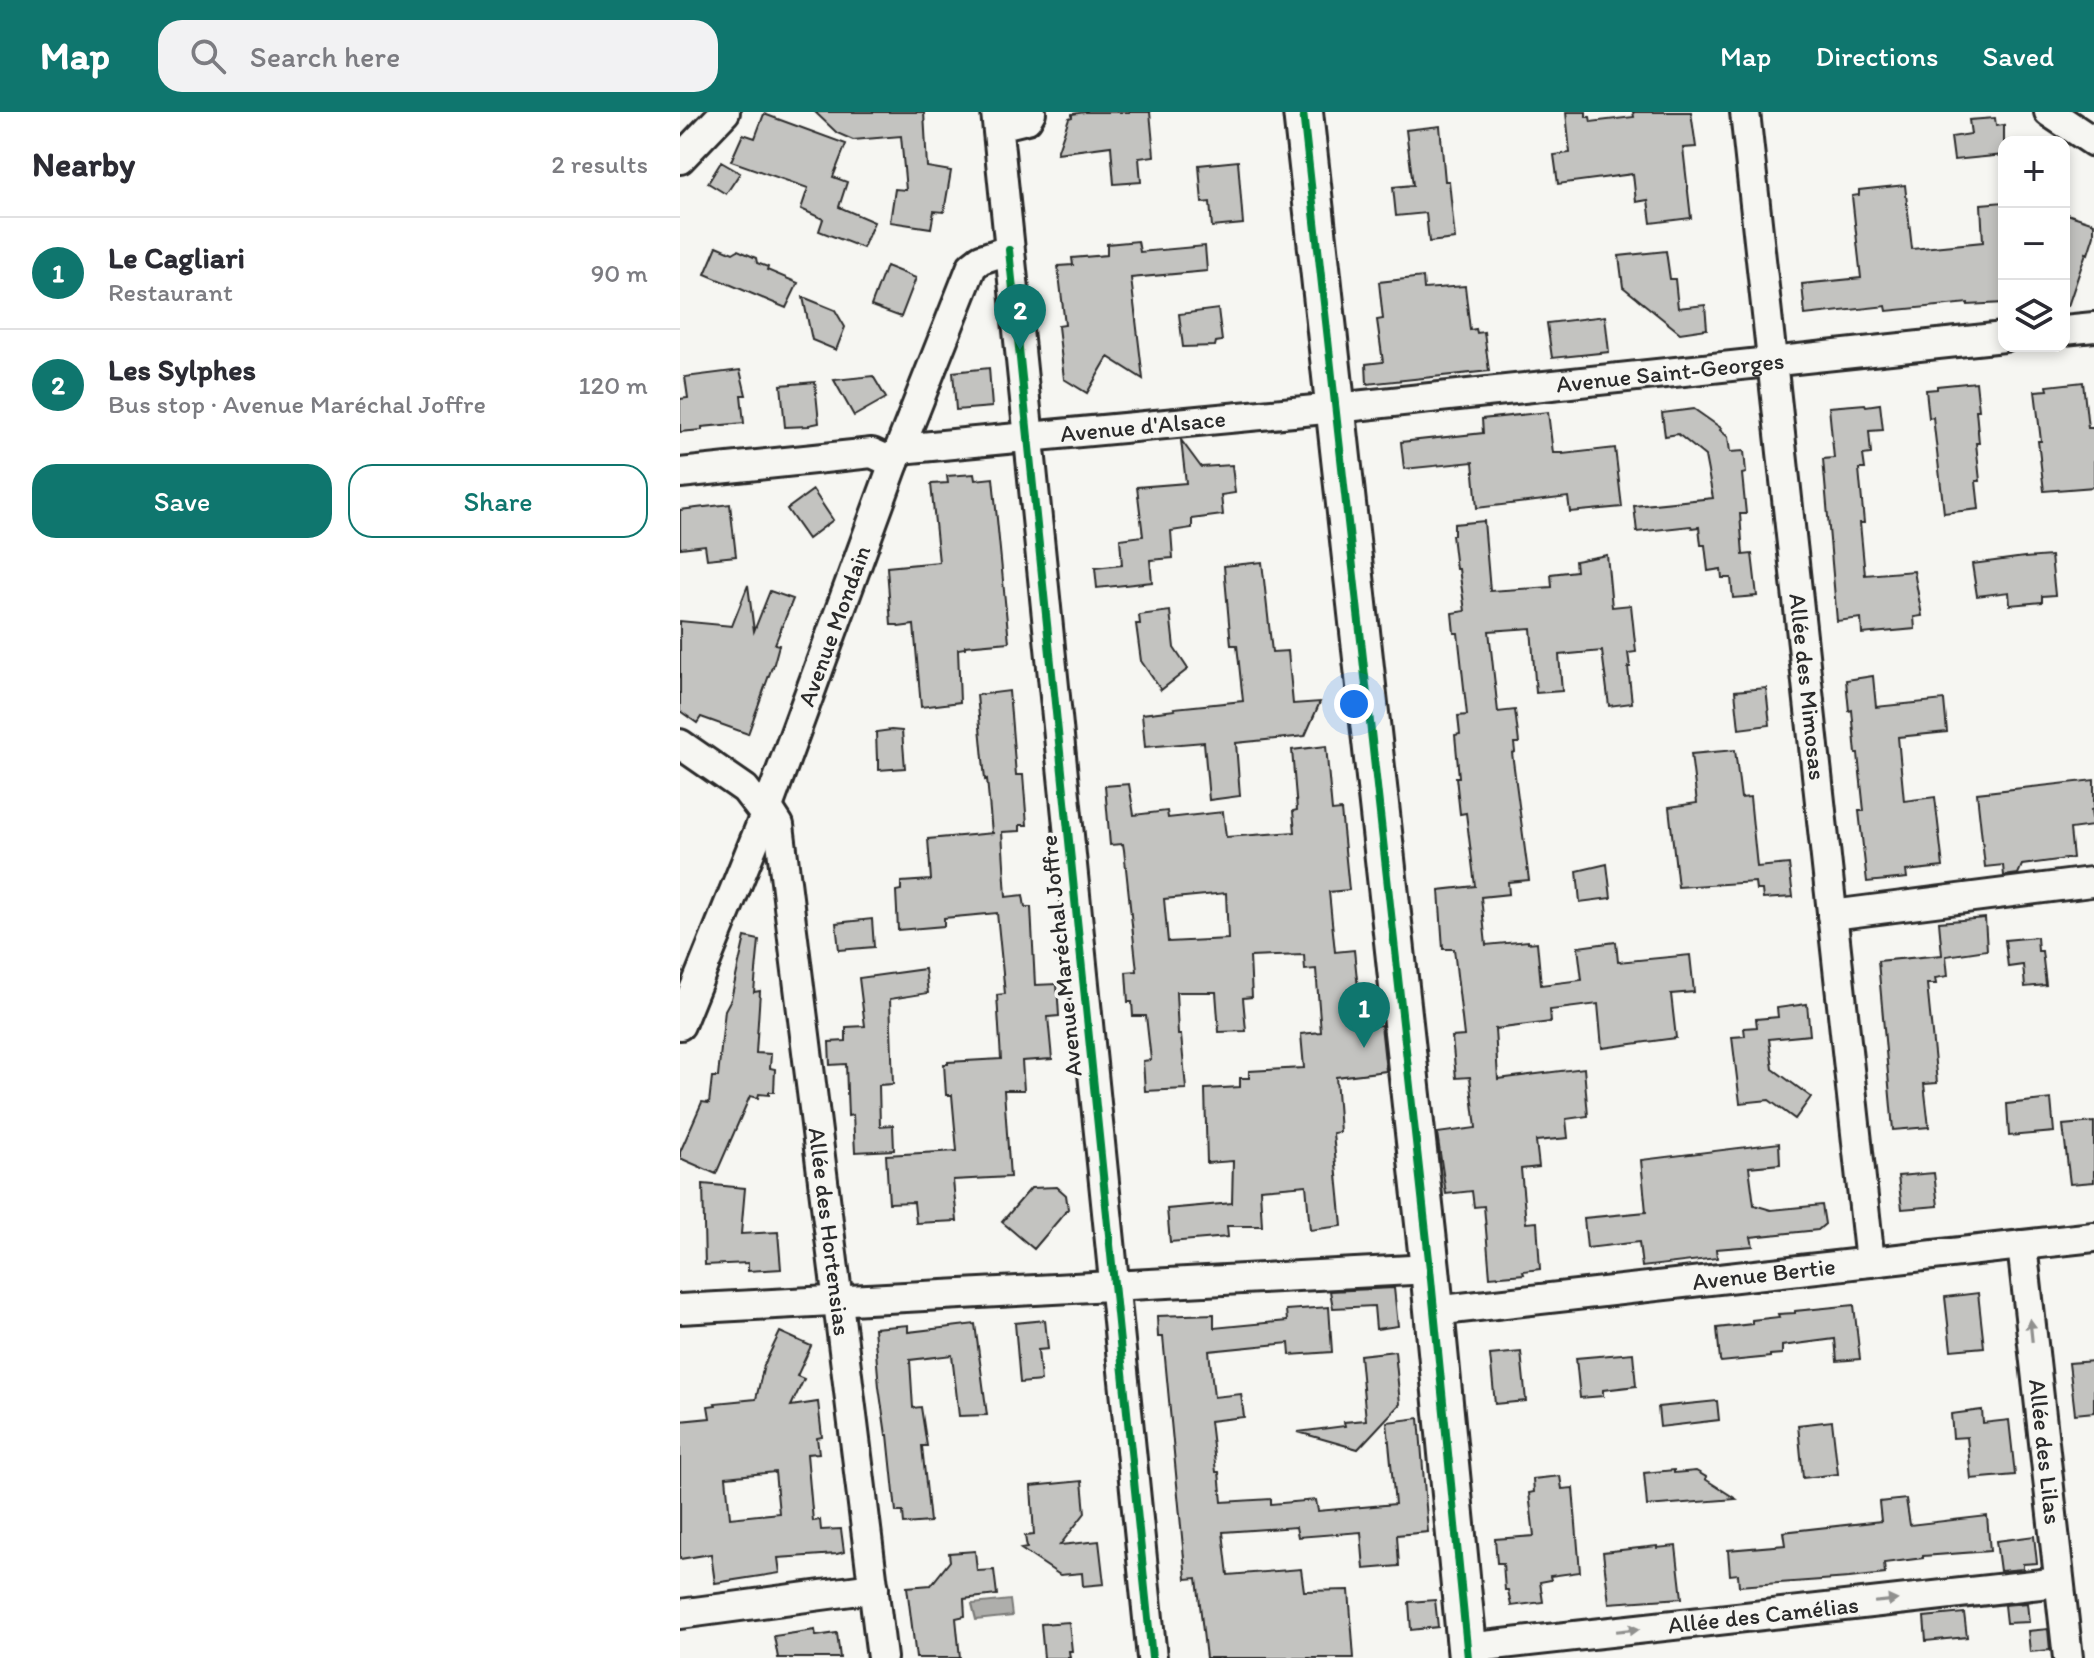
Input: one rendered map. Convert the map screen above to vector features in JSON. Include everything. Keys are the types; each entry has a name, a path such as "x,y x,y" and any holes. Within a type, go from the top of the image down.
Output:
{"street":[{"path":"680,159 725,112"},
{"path":"997,119 1027,119 1031,112"},
{"path":"1303,112 1430,1269 1467,1653"},
{"name":"Allée des Mimosas","path":"1745,112 1870,1262"},
{"path":"2049,112 2094,142"},
{"name":"Avenue Maréchal Joffre","path":"997,119 1152,1658"},
{"name":"Avenue Mondain","path":"680,1025 766,811 897,456 972,266 981,259 1009,250"},
{"path":"2070,329 2094,327"},
{"name":"Avenue Saint-Georges","path":"1336,408 1998,338"},
{"name":"Avenue d'Alsace","path":"680,473 872,453 897,456 1028,436 1336,408"},
{"path":"680,744 745,789 766,811"},
{"name":"Allée des Hortensias","path":"766,811 779,825 882,1658"},
{"path":"1832,915 2091,882"},
{"name":"Avenue Bertie","path":"1434,1311 2094,1237"},
{"name":"Allée des Lilas","path":"2022,1245 2068,1658"},
{"path":"680,1309 1430,1269"},
{"name":"Allée des Camélias","path":"1467,1653 2059,1582"},
{"path":"680,1614 874,1588"}],"shaded area":[{"path":"1010,1600 1012,1616 976,1620 972,1604"}],"building":[{"path":"815,112 924,112 927,167 951,171 944,212 934,211 931,228 890,222 895,189 906,190 901,136 853,140 837,133"},
{"path":"1150,112 1154,156 1139,158 1141,182 1114,184 1111,146 1057,153 1069,118 1072,114"},
{"path":"1566,112 1586,112 1591,122 1634,117 1633,112 1691,112 1696,147 1683,148 1691,218 1651,223 1648,200 1636,202 1633,174 1558,184 1554,155 1570,153"},
{"path":"764,114 846,144 833,177 847,182 839,207 874,222 863,248 819,231 823,219 801,209 808,188 731,161 743,134 755,138"},
{"path":"1995,118 1996,126 2004,125 2004,136 1998,136 1998,156 1954,160 1951,137 1971,134 1969,120"},
{"path":"1440,126 1455,239 1429,242 1426,213 1396,216 1393,187 1413,185 1406,130"},
{"path":"1238,161 1243,224 1212,227 1210,202 1202,203 1199,165"},
{"path":"721,162 740,173 726,194 708,183"},
{"path":"1905,185 1912,249 1983,242 1981,204 1998,203 1998,303 1887,311 1886,306 1805,315 1802,284 1861,278 1852,196 1859,195 1859,190"},
{"path":"2070,215 2094,223 2094,235 2070,300"},
{"path":"1138,241 1140,252 1205,246 1207,271 1131,278 1143,379 1108,357 1087,393 1064,379 1058,326 1065,325 1058,266 1073,265 1072,258 1107,255 1107,244"},
{"path":"717,246 756,258 757,263 768,267 767,270 798,283 786,308 705,274"},
{"path":"1666,251 1670,279 1675,279 1678,308 1705,305 1707,329 1680,333 1623,287 1619,256"},
{"path":"886,266 916,278 901,317 871,306"},
{"path":"1423,277 1424,289 1465,286 1470,330 1484,332 1489,371 1367,384 1366,364 1383,362 1377,320 1383,319 1379,282"},
{"path":"803,297 835,310 845,327 836,350 812,340"},
{"path":"1218,309 1222,341 1216,342 1215,346 1183,347 1179,314"},
{"path":"1605,316 1609,352 1552,358 1547,323"},
{"path":"989,368 992,407 956,410 953,372"},
{"path":"740,370 746,395 741,395 744,423 680,432 680,399 688,398 685,377"},
{"path":"873,376 886,398 854,416 834,380"},
{"path":"815,382 819,423 785,427 781,385"},
{"path":"1976,382 1979,509 1944,513 1933,417 1929,418 1926,390"},
{"path":"2083,382 2088,428 2094,428 2094,487 2044,491 2035,391 2048,390 2047,386"},
{"path":"1880,404 1883,430 1869,431 1871,454 1863,455 1865,469 1859,469 1865,575 1914,571 1922,616 1914,617 1915,629 1862,634 1861,618 1837,621 1823,459 1834,458 1829,407"},
{"path":"1694,409 1721,428 1728,437 1730,452 1744,451 1746,473 1742,474 1746,514 1740,514 1743,555 1752,554 1757,596 1733,598 1731,578 1722,578 1721,569 1708,571 1699,527 1637,532 1634,506 1713,498 1705,456 1678,434 1665,436 1662,413"},
{"path":"1548,412 1553,453 1615,448 1622,507 1570,512 1568,497 1477,508 1473,462 1404,469 1401,442 1483,433 1482,419"},
{"path":"1181,440 1201,467 1232,465 1235,493 1221,495 1223,515 1192,519 1192,528 1171,531 1173,558 1150,560 1152,582 1097,588 1095,568 1122,565 1120,539 1143,536 1137,487 1186,483"},
{"path":"974,474 975,480 993,478 1009,642 958,649 960,702 921,707 914,625 891,625 887,567 939,562 931,484 948,483 947,476"},
{"path":"813,490 833,520 808,539 787,509"},
{"path":"730,504 736,556 707,559 705,545 680,548 680,510"},
{"path":"1484,521 1490,591 1552,587 1551,574 1576,571 1575,561 1607,555 1612,607 1631,605 1636,652 1628,653 1632,703 1609,706 1602,651 1559,655 1562,691 1536,693 1531,628 1489,631 1498,712 1515,710 1519,743 1514,743 1515,752 1512,753 1529,880 1508,882 1509,894 1481,897 1486,945 1537,942 1541,985 1582,980 1578,947 1616,942 1618,962 1690,955 1694,992 1671,994 1676,1038 1602,1048 1598,1004 1550,1010 1551,1022 1495,1029 1498,1079 1584,1068 1588,1116 1566,1119 1568,1138 1536,1141 1539,1167 1521,1169 1526,1223 1537,1222 1540,1269 1523,1271 1524,1274 1490,1277 1484,1206 1474,1207 1472,1191 1446,1194 1437,1133 1476,1128 1470,1077 1456,1078 1452,1037 1464,1036 1454,949 1443,949 1439,890 1475,886 1466,813 1460,814 1456,777 1459,777 1455,735 1460,734 1458,716 1467,715 1458,633 1454,633 1452,613 1465,611 1452,535 1454,524"},
{"path":"2051,556 2055,595 2042,596 2042,602 2010,605 2009,592 1977,596 1972,564"},
{"path":"1262,562 1272,652 1288,651 1293,704 1320,702 1305,736 1236,743 1240,796 1209,800 1204,742 1145,747 1142,714 1243,701 1237,645 1231,645 1224,566"},
{"path":"748,585 754,631 770,591 793,599 775,644 779,645 773,667 748,734 701,717 697,723 680,711 680,621 732,626"},
{"path":"1170,611 1174,648 1188,669 1161,690 1141,661 1136,624 1140,624 1139,615"},
{"path":"1873,676 1876,707 1944,700 1947,732 1898,737 1904,801 1935,797 1943,867 1906,871 1907,878 1867,882 1859,811 1864,811 1846,680"},
{"path":"1766,688 1770,725 1739,729 1735,691"},
{"path":"1009,691 1016,775 1023,775 1027,825 1020,825 1020,831 1002,832 1006,897 1023,895 1025,907 1031,907 1035,985 1057,984 1059,1016 1048,1017 1052,1059 1022,1061 1024,1090 1004,1090 1010,1177 953,1180 957,1221 916,1223 914,1202 889,1203 886,1155 957,1151 952,1095 946,1095 944,1064 1001,1059 997,995 1005,994 997,913 944,918 944,926 898,930 896,891 901,890 901,882 931,880 928,839 994,833 985,780 977,695"},
{"path":"902,731 905,768 879,770 876,732"},
{"path":"1326,746 1332,811 1341,810 1349,890 1329,892 1335,952 1354,950 1362,1027 1381,1025 1386,1071 1336,1077 1340,1132 1333,1133 1342,1226 1310,1230 1306,1185 1260,1189 1262,1226 1227,1226 1228,1237 1170,1242 1167,1209 1232,1203 1233,1161 1207,1163 1205,1089 1240,1087 1240,1078 1249,1078 1249,1071 1304,1068 1301,1034 1321,1032 1316,969 1305,970 1304,955 1250,957 1252,997 1243,998 1246,1031 1219,1032 1216,992 1176,992 1178,1035 1181,1035 1186,1089 1145,1091 1143,1061 1151,1060 1146,1016 1133,1016 1132,1002 1128,1002 1126,972 1137,971 1123,844 1110,845 1105,786 1129,784 1134,815 1167,811 1168,818 1223,812 1226,837 1295,832 1293,811 1297,810 1292,750","holes":["1226,893 1228,939 1168,942 1164,899"]},
{"path":"1735,750 1741,798 1750,797 1757,867 1789,864 1793,897 1763,899 1762,890 1756,890 1755,882 1678,887 1669,807 1697,803 1691,754"},
{"path":"2094,780 2093,826 2070,829 2073,858 2022,865 2018,874 2004,876 2003,865 1985,867 1977,793"},
{"path":"1607,864 1611,898 1580,902 1577,871"},
{"path":"1985,918 1987,950 1946,956 1948,976 1935,978 1936,984 1927,984 1937,1083 1924,1084 1929,1127 1893,1130 1878,961 1942,955 1939,922"},
{"path":"872,919 874,947 839,950 836,923"},
{"path":"745,937 759,940 754,992 760,991 756,1053 771,1054 770,1068 775,1069 774,1092 759,1094 758,1098 750,1096 716,1174 680,1158 680,1152 702,1102 709,1103 712,1077 718,1077 725,1010 731,999"},
{"path":"2037,937 2046,985 2025,987 2023,965 2008,967 2005,940"},
{"path":"925,969 928,993 890,999 893,1084 879,1085 880,1126 893,1125 894,1150 855,1152 853,1115 848,1116 846,1064 830,1065 829,1042 846,1041 846,1027 865,1026 859,978"},
{"path":"1807,1004 1810,1035 1769,1039 1773,1069 1811,1097 1795,1119 1769,1100 1740,1103 1732,1037 1745,1036 1744,1028 1757,1027 1756,1019 1778,1017 1777,1008"},
{"path":"2051,1099 2054,1132 2009,1136 2007,1104"},
{"path":"2094,1122 2094,1182 2070,1184 2063,1125"},
{"path":"1779,1143 1780,1164 1749,1167 1754,1205 1771,1210 1822,1205 1825,1224 1818,1230 1751,1237 1753,1246 1716,1249 1717,1258 1642,1267 1639,1242 1587,1248 1584,1218 1646,1212 1641,1160"},
{"path":"1934,1173 1938,1206 1902,1209 1898,1176"},
{"path":"703,1184 745,1188 741,1234 778,1232 781,1269 748,1271 748,1263 705,1265"},
{"path":"1057,1187 1066,1195 1068,1209 1034,1249 1002,1222 1031,1188"},
{"path":"1394,1288 1398,1326 1376,1329 1374,1306 1333,1308 1330,1291"},
{"path":"1978,1293 1984,1347 1951,1350 1945,1297"},
{"path":"1854,1305 1860,1359 1837,1361 1835,1339 1782,1346 1782,1354 1770,1357 1720,1360 1717,1328 1752,1324 1752,1320 1779,1317 1778,1314 1795,1311"},
{"path":"1329,1307 1332,1352 1290,1355 1289,1343 1209,1351 1214,1397 1241,1394 1244,1417 1210,1421 1222,1502 1271,1499 1271,1504 1316,1500 1318,1511 1395,1504 1387,1422 1419,1418 1428,1532 1397,1535 1399,1566 1364,1569 1361,1532 1298,1537 1296,1527 1223,1532 1228,1575 1301,1569 1304,1591 1349,1590 1354,1658 1206,1658 1197,1578 1186,1579 1163,1337 1158,1337 1157,1316 1214,1314 1214,1328 1287,1321 1286,1310"},
{"path":"1045,1320 1048,1349 1038,1350 1041,1381 1020,1383 1015,1323"},
{"path":"975,1324 987,1415 959,1416 952,1355 910,1360 913,1408 921,1407 927,1446 922,1446 930,1522 904,1524 903,1512 896,1512 874,1328 908,1325 908,1332"},
{"path":"780,1332 811,1346 797,1376 804,1379 791,1406 818,1402 822,1437 817,1438 819,1453 807,1454 813,1521 820,1520 821,1530 841,1529 844,1552 778,1558 780,1573 715,1583 711,1554 680,1559 680,1421 710,1418 708,1406 715,1403 756,1399 764,1365","holes":["775,1472 779,1513 730,1518 726,1477"]},
{"path":"1395,1351 1400,1404 1358,1449 1298,1432 1366,1420 1360,1355"},
{"path":"1521,1352 1526,1401 1495,1404 1490,1355"},
{"path":"1633,1353 1636,1386 1603,1390 1603,1396 1580,1398 1576,1358"},
{"path":"2094,1361 2094,1412 2075,1414 2069,1363"},
{"path":"1717,1401 1719,1420 1660,1427 1658,1407"},
{"path":"1982,1410 1983,1423 2009,1420 2015,1475 1971,1479 1967,1437 1953,1438 1951,1414"},
{"path":"1832,1421 1838,1474 1803,1478 1798,1425"},
{"path":"1674,1470 1674,1473 1696,1471 1736,1499 1647,1506 1644,1473"},
{"path":"1560,1476 1562,1489 1573,1488 1580,1572 1550,1576 1551,1580 1540,1582 1543,1602 1511,1606 1508,1590 1505,1590 1503,1563 1497,1563 1495,1539 1534,1536 1529,1493 1534,1492 1533,1479"},
{"path":"1082,1481 1085,1513 1060,1545 1099,1541 1104,1584 1083,1586 1082,1573 1060,1575 1021,1549 1027,1548 1025,1536 1034,1535 1031,1486"},
{"path":"1906,1499 1910,1525 1987,1516 1990,1551 1923,1556 1884,1563 1885,1574 1849,1578 1739,1586 1738,1574 1730,1575 1728,1550 1785,1545 1783,1532 1881,1521 1879,1502"},
{"path":"2034,1536 2037,1563 2023,1564 2023,1569 2000,1571 1996,1541"},
{"path":"1676,1546 1682,1598 1609,1603 1603,1552"},
{"path":"975,1551 977,1571 994,1570 997,1595 964,1599 965,1616 956,1618 960,1658 916,1658 907,1587 931,1585 950,1561 949,1553"},
{"path":"1435,1600 1438,1627 1411,1630 1409,1602"},
{"path":"2027,1603 2029,1622 2006,1623 2004,1605"},
{"path":"1964,1613 1967,1637 1926,1641 1924,1617"},
{"path":"1069,1622 1070,1658 1044,1658 1041,1624"},
{"path":"2048,1629 2050,1650 2030,1652 2028,1631"},
{"path":"815,1630 816,1636 837,1633 840,1658 778,1658 774,1636"}],"cycle path":[{"path":"1303,112 1430,1269 1468,1658"},
{"path":"1009,250 1152,1658"}],"place":[{"name":"Les Sylphes","path":"1020,350"},
{"name":"Le Cagliari","path":"1364,1048"}]}
